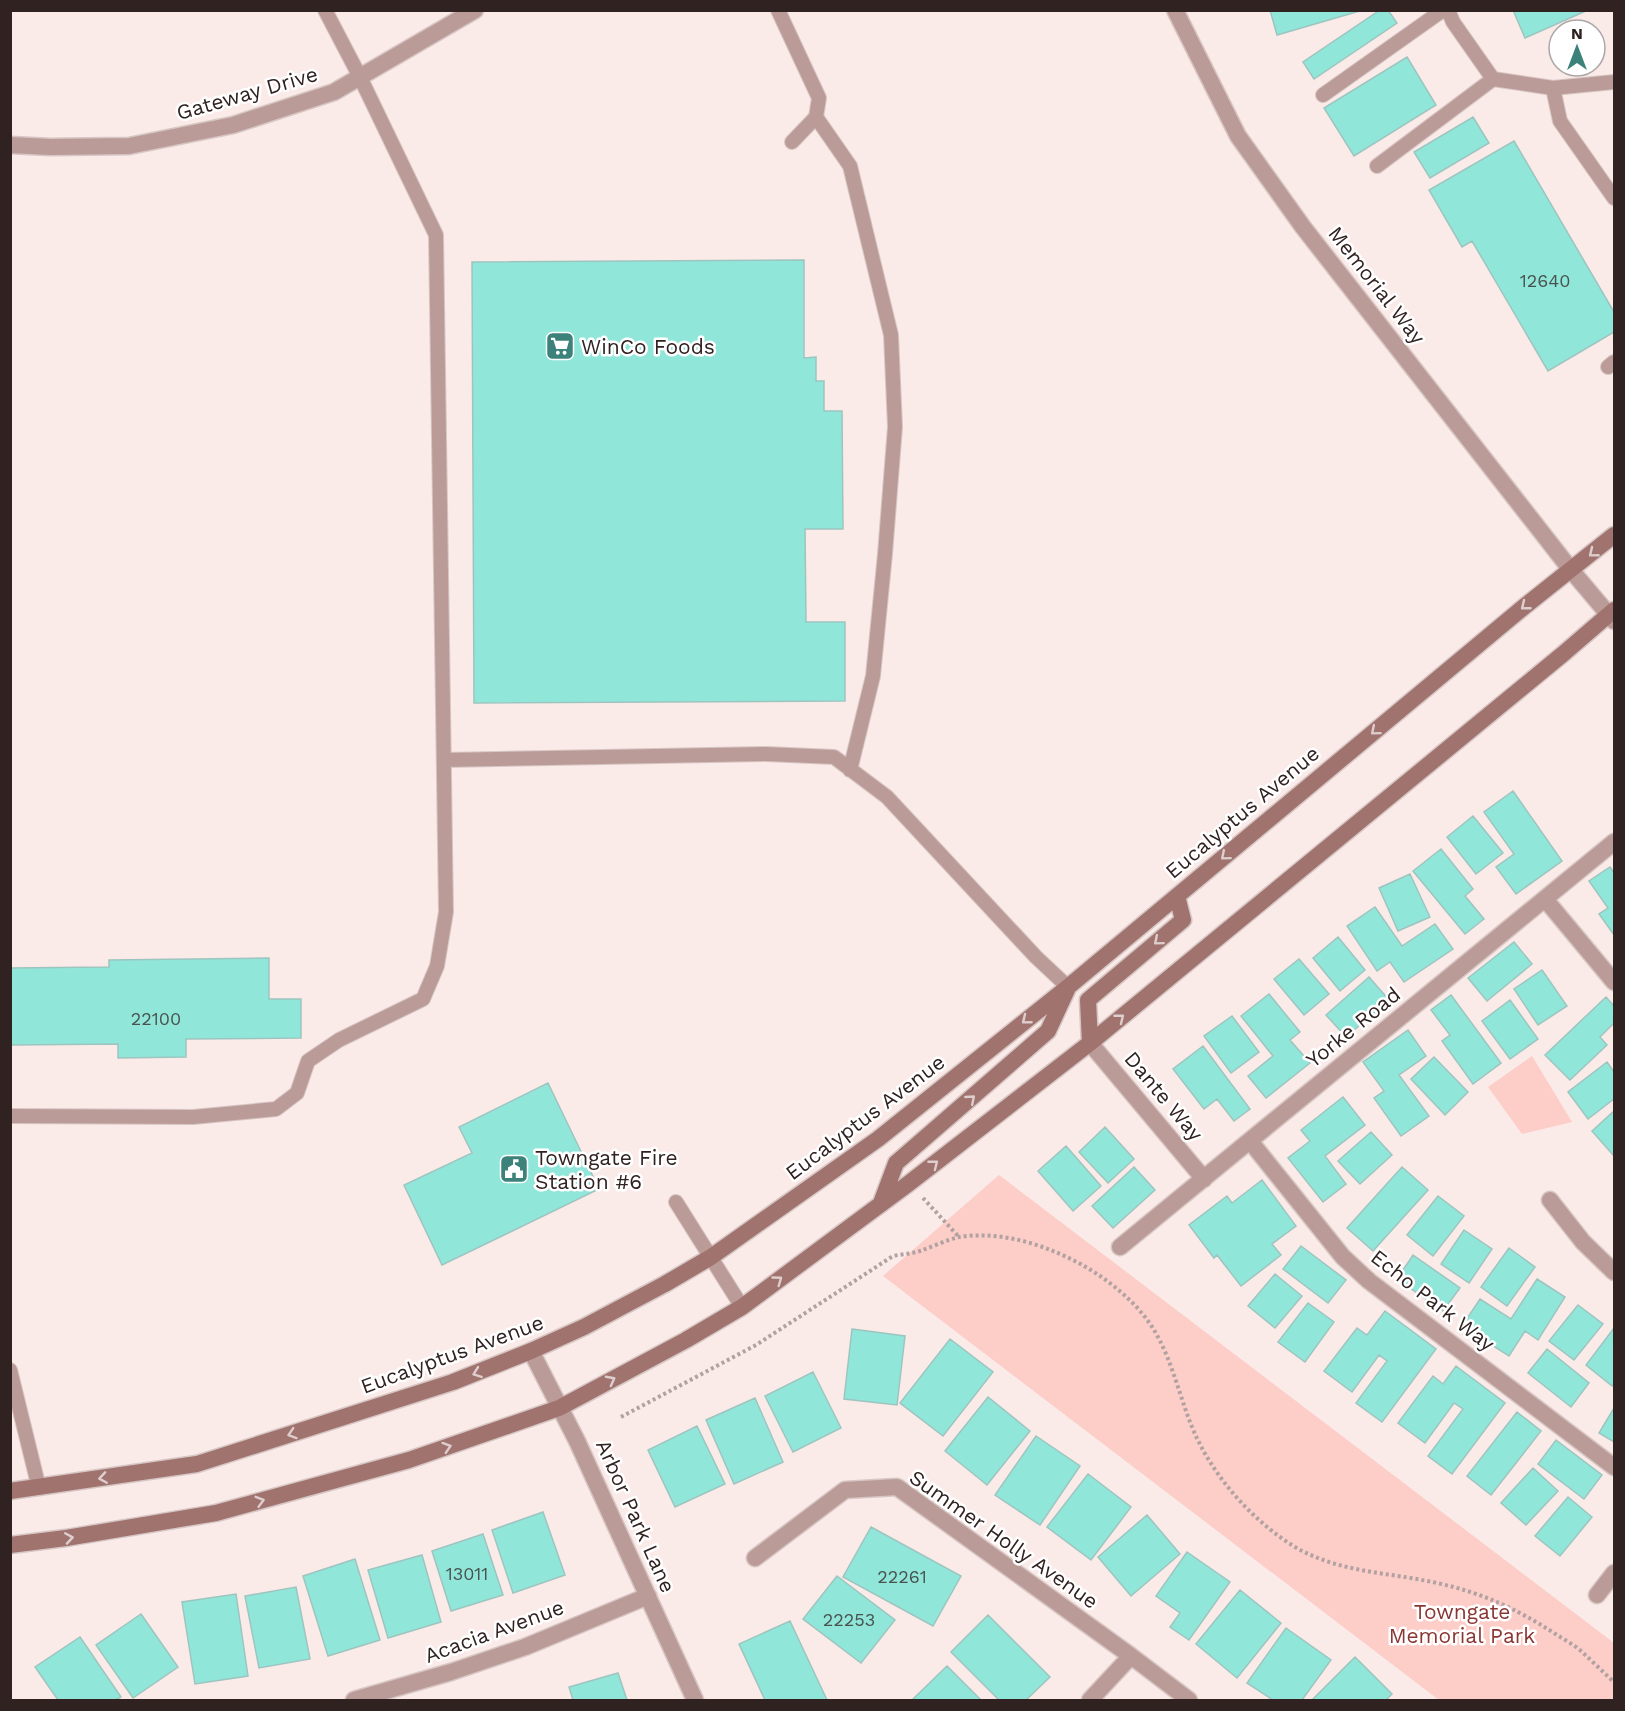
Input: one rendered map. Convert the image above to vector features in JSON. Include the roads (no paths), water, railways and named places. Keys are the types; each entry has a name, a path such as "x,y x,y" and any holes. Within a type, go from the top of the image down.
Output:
{"main road":[{"name":"Eucalyptus Avenue","path":"10,1491 197,1464 453,1382 531,1352 645,1295 711,1257 879,1139 1068,987 1525,606 1614,535"},
{"path":"10,1545 216,1513 409,1460 559,1408 686,1340 742,1307 908,1184 1090,1043 1613,615"},
{"path":"1090,1043 1088,1000 1183,920 1177,896"},
{"path":"880,1204 896,1163 1048,1031 1068,987"}],"street":[{"name":"Gateway Drive","path":"10,145 129,146 234,125 334,92 475,10"},
{"name":"Memorial Way","path":"1175,10 1238,136 1303,227 1571,570"},
{"path":"1571,570 1613,615"},
{"name":"Yorke Road","path":"1120,1247 1614,842"},
{"path":"1545,899 1614,982"},
{"name":"Dante Way","path":"1090,1043 1204,1179"},
{"name":"Echo Park Way","path":"1250,1141 1343,1257 1369,1281 1614,1467"},
{"path":"1550,1200 1583,1242 1614,1272"},
{"name":"Arbor Park Lane","path":"531,1352 577,1441 696,1701"},
{"name":"Summer Holly Avenue","path":"755,1558 845,1490 897,1487 1190,1701"},
{"path":"1597,1595 1614,1574"},
{"name":"Acacia Avenue","path":"354,1701 525,1647 648,1596"},
{"path":"1090,1701 1131,1656"}],"lane":[{"path":"10,1116 193,1117 276,1109 297,1093 308,1061 339,1040 423,999 438,966 446,912 436,235 326,10"},
{"path":"778,10 819,98 816,117 792,142"},
{"path":"1323,95 1446,10 1493,80"},
{"path":"1377,166 1493,80 1553,88 1614,82"},
{"path":"1553,88 1560,121 1614,198"},
{"path":"816,117 850,166 891,335 895,427 885,554 873,676 850,770"},
{"path":"444,760 766,754 834,757 887,797 1036,957 1068,987"},
{"path":"676,1202 742,1307"},
{"path":"10,1370 39,1488"}],"place":[{"name":"WinCo Foods","path":"560,346"},
{"name":"Towngate Fire Station #6","path":"514,1169"}],"park label":[{"name":"Towngate Memorial Park","path":"1462,1623"}]}
